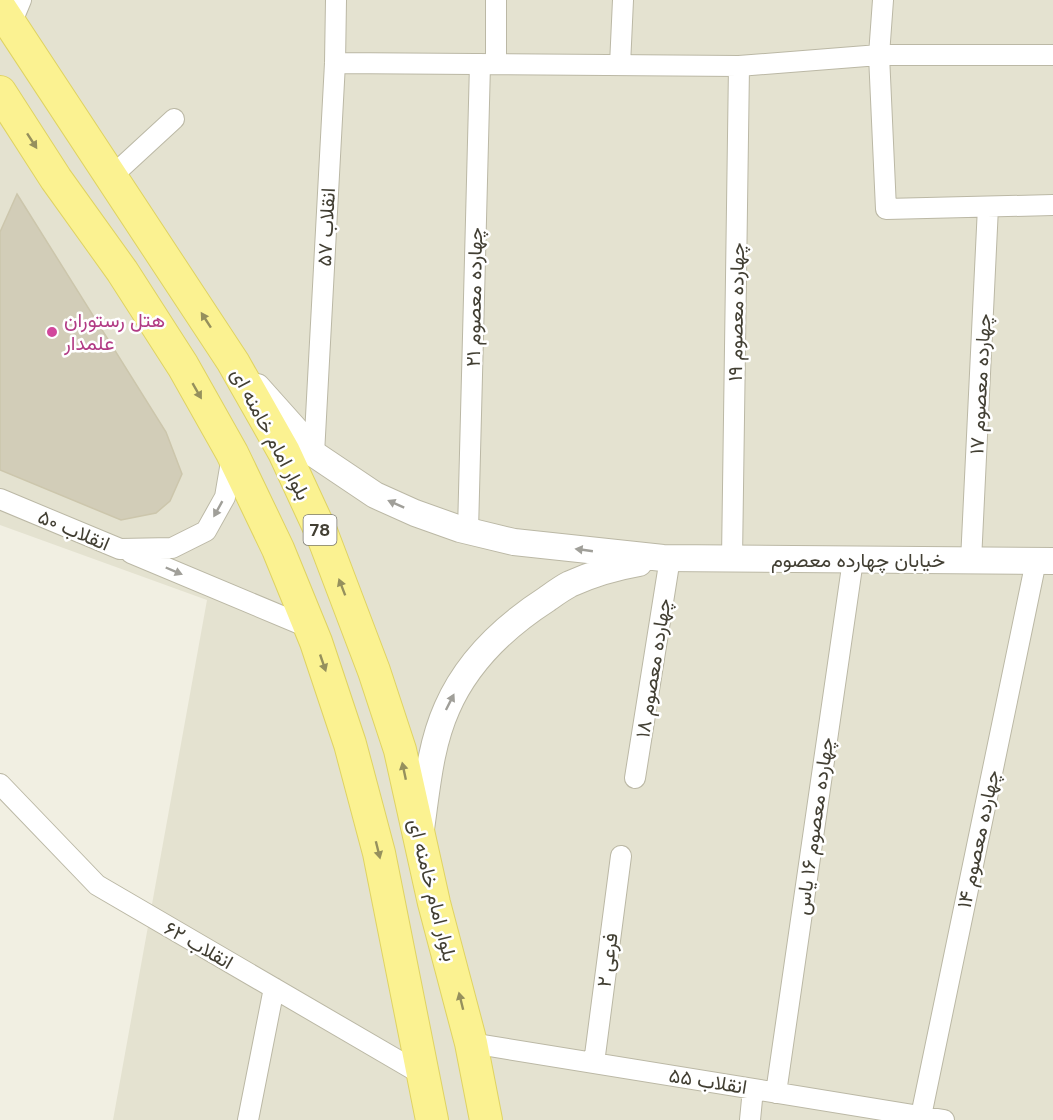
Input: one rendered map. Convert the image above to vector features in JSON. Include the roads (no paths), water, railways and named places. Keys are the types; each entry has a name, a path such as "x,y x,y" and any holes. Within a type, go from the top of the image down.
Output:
{"main road":[{"name":"بلوار امام خامنه ای","path":"10,11 111,177 233,362 284,452 321,534 374,670 400,750 419,840 471,1043 486,1120"},
{"name":"78","path":"0,92 56,179 128,280 183,366 232,453 278,549 310,628 350,744 380,853 432,1120"}],"street":[{"name":"انقلاب ۵۷","path":"314,454 335,63 336,0"},
{"name":"چهارده معصوم ۲۱","path":"468,531 488,64 496,0"},
{"path":"620,65 623,0"},
{"path":"883,0 879,55 886,209 1053,205"},
{"path":"335,63 739,66 879,55 1053,55"},
{"name":"چهارده معصوم ۱۹","path":"732,559 739,66"},
{"path":"111,177 174,119"},
{"name":"چهارده معصوم ۱۷","path":"971,561 988,207"},
{"path":"233,362 299,434 314,454 375,495 415,513 468,531 514,542 667,558"},
{"name":"انقلاب ۵۰","path":"0,499 120,549 172,548 206,531 225,497 232,453"},
{"path":"120,549 310,628"},
{"path":"419,840 436,739 447,708 465,674 487,649 525,613 569,584 615,567 667,558"},
{"name":"خیابان چهارده معصوم","path":"667,558 1044,561"},
{"name":"چهارده معصوم ۱۸","path":"635,778 667,558"},
{"name":"چهارده معصوم ۱۶ یاس","path":"776,1093 853,560"},
{"name":"چهارده معصوم ۱۴","path":"921,1116 1044,561"},
{"name":"انقلاب ۶۲","path":"0,784 97,885 423,1075"},
{"name":"فرعی ۲","path":"594,1063 621,856"},
{"path":"248,1120 274,988"},
{"name":"انقلاب ۵۵","path":"471,1043 944,1120"},
{"path":"750,1120 753,1089"}],"place":[{"name":"هتل رستوران علمدار","path":"52,332"}]}
